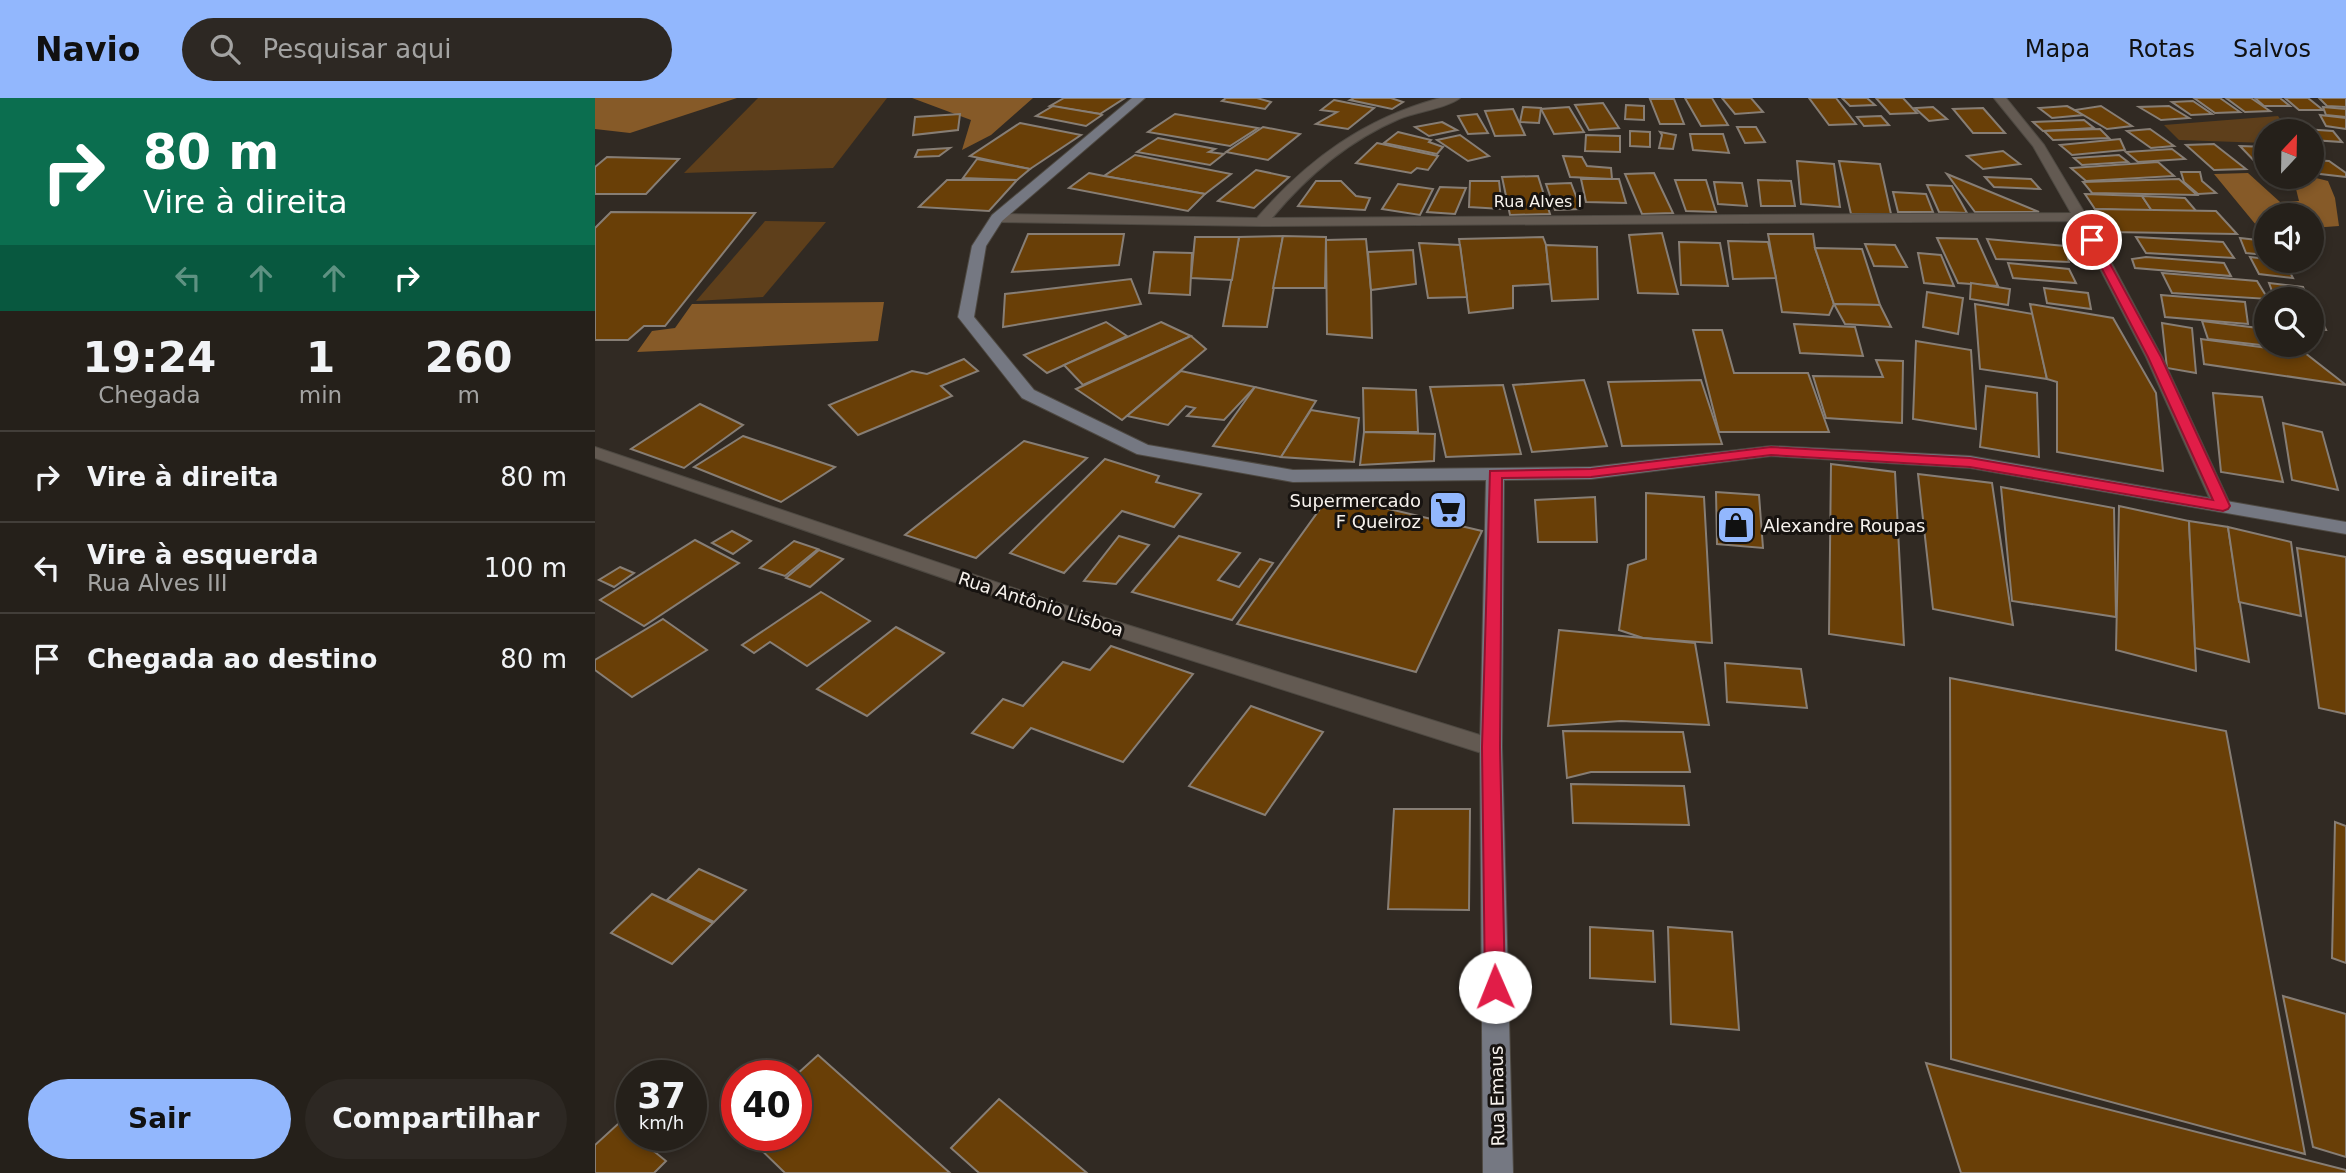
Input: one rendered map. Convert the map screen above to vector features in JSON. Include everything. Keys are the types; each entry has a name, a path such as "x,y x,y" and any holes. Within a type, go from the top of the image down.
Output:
{"street":[{"path":"1139,98 997,218 979,246 966,317 1028,394 1143,450 1293,476 1591,473 1771,451 1970,462 2346,528"},
{"path":"1261,222 1300,177 1347,140 1399,113 1454,98"},
{"path":"2000,98 2038,145 2080,217 2154,357 2223,506"},
{"name":"Rua Alves I","path":"997,218 1261,222 2080,217"},
{"name":"Rua Antônio Lisboa","path":"595,452 1066,613 1491,747"},
{"name":"Rua Emaus","path":"1495,474 1491,747 1498,1173"}],"shaded area":[{"path":"595,98 737,98 630,133 595,129"},
{"path":"758,98 887,98 833,168 684,173"},
{"path":"912,98 1033,98 991,135 962,150 971,120"},
{"path":"2278,116 2280,119 2254,119 2254,143 2179,140 2164,125"},
{"path":"2248,173 2254,178 2254,189 2266,189 2280,202 2299,201 2296,189 2324,189 2324,180 2328,181 2335,198 2339,226 2324,227 2324,203 2254,203 2254,223 2214,174"},
{"path":"765,221 826,222 763,297 696,301"},
{"path":"884,302 878,341 637,352 652,331 675,328 692,304"}],"building":[{"path":"1064,98 1125,98 1100,114 1050,106"},
{"path":"1226,98 1257,98 1271,102 1265,109 1222,101"},
{"path":"1391,98 1403,102 1392,109 1350,100"},
{"path":"1685,98 1712,98 1728,125 1701,126"},
{"path":"1722,98 1751,98 1763,112 1735,114"},
{"path":"1809,98 1836,98 1856,124 1829,125"},
{"path":"1842,98 1867,98 1875,105 1850,106"},
{"path":"1876,98 1903,98 1917,113 1890,114"},
{"path":"2194,98 2220,98 2240,112 2215,113"},
{"path":"2226,98 2251,98 2270,111 2245,112"},
{"path":"2255,98 2280,98 2290,106 2264,106"},
{"path":"2285,98 2308,98 2323,110 2299,110"},
{"path":"2319,98 2346,98 2346,107 2327,106"},
{"path":"1650,99 1674,99 1684,124 1660,124"},
{"path":"1334,100 1374,108 1348,129 1316,124 1337,112 1321,110"},
{"path":"2193,101 2212,114 2191,115 2172,102"},
{"path":"1603,103 1619,128 1589,130 1575,105"},
{"path":"1626,105 1644,106 1644,120 1625,119"},
{"path":"1053,106 1102,115 1086,126 1036,116"},
{"path":"2067,106 2084,115 2052,118 2039,108"},
{"path":"2101,106 2132,126 2107,129 2075,110"},
{"path":"2169,106 2189,118 2161,120 2139,107"},
{"path":"1523,107 1541,108 1539,123 1520,122"},
{"path":"1569,107 1584,132 1554,134 1541,109"},
{"path":"1933,107 1947,119 1929,121 1915,108"},
{"path":"2323,107 2346,109 2346,117 2326,115"},
{"path":"1983,108 2005,133 1973,133 1953,109"},
{"path":"1513,109 1525,135 1495,136 1485,111"},
{"path":"960,114 958,130 913,135 915,117"},
{"path":"1175,114 1258,128 1230,146 1148,132"},
{"path":"1477,114 1488,133 1468,134 1458,116"},
{"path":"2320,115 2346,118 2346,129 2326,126"},
{"path":"1881,116 1889,125 1864,126 1857,117"},
{"path":"2084,120 2094,128 2043,131 2033,122"},
{"path":"1442,122 1457,130 1429,136 1415,127"},
{"path":"1020,123 1081,135 1030,169 970,156"},
{"path":"1263,127 1300,134 1268,160 1226,152"},
{"path":"1737,127 1756,127 1765,142 1745,143"},
{"path":"2100,129 2109,138 2053,140 2044,131"},
{"path":"2150,129 2174,146 2151,148 2127,131"},
{"path":"2324,130 2333,131 2342,142 2324,141"},
{"path":"1630,131 1650,132 1650,147 1630,146"},
{"path":"1398,132 1431,140 1429,142 1443,147 1437,154 1384,143"},
{"path":"1660,132 1676,135 1673,149 1659,148 1662,135"},
{"path":"1690,134 1723,134 1729,153 1693,150"},
{"path":"1460,135 1489,156 1468,161 1437,140"},
{"path":"1586,135 1620,136 1620,152 1585,151"},
{"path":"1158,138 1215,149 1209,152 1224,154 1210,165 1137,152"},
{"path":"2120,139 2125,150 2072,155 2060,145"},
{"path":"1377,143 1438,156 1428,170 1417,168 1411,173 1356,163"},
{"path":"2214,144 2246,169 2214,170 2186,145"},
{"path":"2240,146 2254,147 2254,161"},
{"path":"950,148 939,156 915,157 918,150"},
{"path":"2172,149 2185,159 2138,162 2126,152"},
{"path":"2003,151 2020,164 1983,169 1967,156"},
{"path":"1135,155 1231,174 1205,194 1104,176"},
{"path":"2119,155 2128,162 2082,165 2074,158"},
{"path":"1563,156 1582,157 1587,166 1611,168 1612,179 1570,177"},
{"path":"607,157 679,159 646,194 595,194 595,167"},
{"path":"977,159 1030,169 1017,180 963,178"},
{"path":"1797,161 1834,164 1840,207 1801,204"},
{"path":"1839,161 1880,164 1891,214 1851,214"},
{"path":"2324,161 2329,161 2346,173 2346,177 2324,174"},
{"path":"2158,162 2174,176 2086,181 2071,168"},
{"path":"1256,170 1289,177 1254,208 1218,201"},
{"path":"2181,172 2200,172 2202,181 2216,193 2198,194 2184,182"},
{"path":"1089,173 1205,194 1188,211 1069,188"},
{"path":"1654,173 1673,213 1642,214 1625,174"},
{"path":"1947,174 2039,212 1975,212"},
{"path":"1538,176 1550,214 1510,215 1502,177"},
{"path":"1985,177 2031,179 2040,189 1994,187"},
{"path":"1581,179 1619,179 1626,203 1586,202"},
{"path":"2179,179 2197,195 2092,193 2083,182"},
{"path":"947,180 1017,180 989,211 919,207"},
{"path":"1675,180 1706,180 1716,212 1686,211"},
{"path":"1758,180 1791,181 1795,206 1761,206"},
{"path":"1316,181 1341,181 1356,196 1370,198 1365,210 1298,206"},
{"path":"1470,181 1499,181 1502,209 1469,207"},
{"path":"1714,182 1742,183 1747,206 1718,204"},
{"path":"1571,183 1581,209 1555,210 1546,184"},
{"path":"1398,184 1433,189 1420,215 1382,209"},
{"path":"1927,185 1952,186 1967,213 1939,212"},
{"path":"1440,187 1466,188 1455,214 1427,212"},
{"path":"1893,192 1926,194 1933,212 1898,212"},
{"path":"2085,194 2142,196 2152,211 2095,209"},
{"path":"2142,196 2185,198 2197,212 2152,211"},
{"path":"2095,209 2216,211 2237,234 2109,232"},
{"path":"611,212 755,213 665,326 644,326 628,340 595,340 595,228"},
{"path":"1662,233 1678,294 1638,293 1629,235"},
{"path":"1028,234 1124,234 1119,265 1012,272"},
{"path":"1768,234 1813,234 1815,248 1834,304 1829,315 1782,312"},
{"path":"1283,236 1267,327 1223,326 1239,237"},
{"path":"1283,236 1326,237 1325,288 1273,288"},
{"path":"1195,237 1239,237 1232,280 1191,278"},
{"path":"1543,237 1550,284 1513,286 1513,308 1469,313 1459,239"},
{"path":"2136,237 2223,242 2234,258 2146,253"},
{"path":"1937,238 1977,239 1998,286 1958,283"},
{"path":"2240,238 2254,240 2254,254 2246,253"},
{"path":"1366,239 1372,338 1327,334 1326,240"},
{"path":"1987,239 2065,246 2069,262 1996,259"},
{"path":"1728,241 1768,242 1776,278 1733,279"},
{"path":"1679,242 1720,243 1728,286 1681,285"},
{"path":"1419,243 1460,245 1467,297 1428,298"},
{"path":"1865,244 1895,245 1907,267 1874,266"},
{"path":"1546,245 1597,247 1598,299 1552,301"},
{"path":"1815,248 1862,249 1880,305 1834,304"},
{"path":"1413,250 1416,284 1371,290 1368,252"},
{"path":"1154,252 1192,253 1190,295 1149,293"},
{"path":"1918,253 1941,255 1954,286 1924,283"},
{"path":"2146,257 2224,263 2231,276 2135,268 2132,259"},
{"path":"2008,263 2069,269 2076,283 2013,278"},
{"path":"2162,273 2257,281 2261,287 2254,287 2254,298 2172,293"},
{"path":"2290,273 2293,278 2259,274"},
{"path":"1131,279 1141,304 1003,327 1005,294"},
{"path":"1971,283 2010,289 2008,305 1970,299"},
{"path":"2269,283 2303,287 2270,287"},
{"path":"2044,288 2088,293 2091,309 2047,303"},
{"path":"1927,292 1963,298 1958,334 1923,327"},
{"path":"2161,295 2245,302 2248,324 2165,317"},
{"path":"1834,304 1880,305 1891,327 1845,324"},
{"path":"1975,304 2033,314 2047,379 1980,369"},
{"path":"2030,304 2113,318 2156,393 2163,471 2057,452 2057,382 2047,379"},
{"path":"2202,321 2254,328 2254,344 2208,339"},
{"path":"1106,322 1127,336 1047,373 1024,355"},
{"path":"1161,322 1191,336 1083,385 1064,365"},
{"path":"2162,323 2192,328 2196,373 2167,368"},
{"path":"1794,324 1855,327 1863,356 1800,353"},
{"path":"1693,330 1722,330 1734,373 1808,373 1829,432 1719,432"},
{"path":"1191,336 1206,349 1122,420 1076,389"},
{"path":"2201,339 2254,346 2254,357 2310,357 2346,385 2204,364"},
{"path":"1916,341 1971,350 1976,429 1913,419"},
{"path":"964,359 978,371 941,386 952,396 858,435 829,405 912,371 927,374"},
{"path":"1876,360 1903,361 1902,423 1826,418 1813,376 1883,377"},
{"path":"1181,371 1255,387 1224,420 1187,416 1195,408 1186,406 1168,425 1127,416"},
{"path":"1584,380 1607,446 1532,452 1513,385"},
{"path":"1701,380 1722,444 1622,446 1608,382"},
{"path":"1503,385 1521,454 1446,457 1430,387"},
{"path":"1986,386 2037,393 2039,457 1980,447"},
{"path":"1255,387 1316,401 1281,457 1213,446"},
{"path":"1363,388 1416,390 1418,432 1364,432"},
{"path":"2213,393 2262,397 2283,482 2221,472"},
{"path":"700,404 743,425 684,468 631,449"},
{"path":"1311,410 1359,418 1354,462 1281,457"},
{"path":"2283,423 2322,432 2338,490 2292,480"},
{"path":"1364,432 1435,434 1434,461 1360,465"},
{"path":"743,436 835,467 781,502 694,467"},
{"path":"1024,441 1087,458 976,558 905,535"},
{"path":"1105,459 1159,476 1156,482 1201,494 1174,527 1122,511 1064,573 1010,553"},
{"path":"1831,464 1895,472 1904,645 1829,634"},
{"path":"1918,474 1992,483 2013,625 1933,609"},
{"path":"2001,487 2114,508 2116,617 2012,601"},
{"path":"1716,492 1759,495 1763,548 1717,544"},
{"path":"1646,493 1704,497 1712,643 1643,638 1619,630 1628,565 1646,559"},
{"path":"1330,495 1482,531 1416,672 1237,624"},
{"path":"1595,497 1597,542 1538,542 1535,500"},
{"path":"2119,506 2189,521 2196,671 2116,650"},
{"path":"2189,521 2228,527 2249,662 2195,648"},
{"path":"2228,527 2291,542 2301,616 2239,602"},
{"path":"732,531 751,541 733,554 712,543"},
{"path":"1119,536 1149,545 1116,584 1084,581"},
{"path":"1179,536 1240,553 1218,580 1239,587 1260,559 1273,563 1232,620 1132,592"},
{"path":"695,540 739,563 644,626 600,600"},
{"path":"794,541 818,549 785,576 760,568"},
{"path":"2297,548 2346,557 2346,714 2319,708"},
{"path":"819,550 843,559 810,587 786,578"},
{"path":"620,567 634,573 614,587 599,580"},
{"path":"821,592 870,621 807,666 770,642 754,653 742,645"},
{"path":"663,619 707,650 632,697 595,670 595,660"},
{"path":"896,627 944,653 867,716 817,689"},
{"path":"1559,630 1695,643 1709,725 1621,721 1548,726"},
{"path":"1111,646 1193,674 1123,762 1031,728 1013,748 972,733 1003,699 1023,706 1063,662 1090,670"},
{"path":"1725,663 1801,669 1807,708 1727,702"},
{"path":"1950,678 2226,731 2305,1154 1951,1059"},
{"path":"1251,706 1323,732 1265,815 1189,786"},
{"path":"1563,731 1683,732 1690,772 1591,772 1567,778"},
{"path":"1571,784 1684,786 1689,825 1573,823"},
{"path":"1394,809 1470,809 1469,910 1388,909"},
{"path":"2335,822 2346,826 2346,963 2332,958"},
{"path":"699,869 746,890 714,922 667,900"},
{"path":"652,894 713,923 672,964 611,933"},
{"path":"1590,927 1653,931 1655,982 1590,978"},
{"path":"1668,927 1732,932 1739,1030 1671,1024"},
{"path":"2283,996 2346,1014 2346,1157 2313,1147"},
{"path":"818,1055 950,1173 785,1173 762,1151 812,1151 812,1060"},
{"path":"1926,1063 2346,1170 2346,1173 1961,1173"},
{"path":"999,1099 1087,1173 979,1173 951,1148"},
{"path":"616,1126 616,1151 654,1151 666,1161 654,1173 595,1173 595,1145"}],"place":[{"name":"Supermercado F Queiroz","path":"1448,510"},
{"name":"Alexandre Roupas","path":"1736,525"}],"route":[{"path":"1495,987 1491,747 1495,474 1591,473 1771,451 1970,462 2223,506 2154,357 2092,240"}]}
